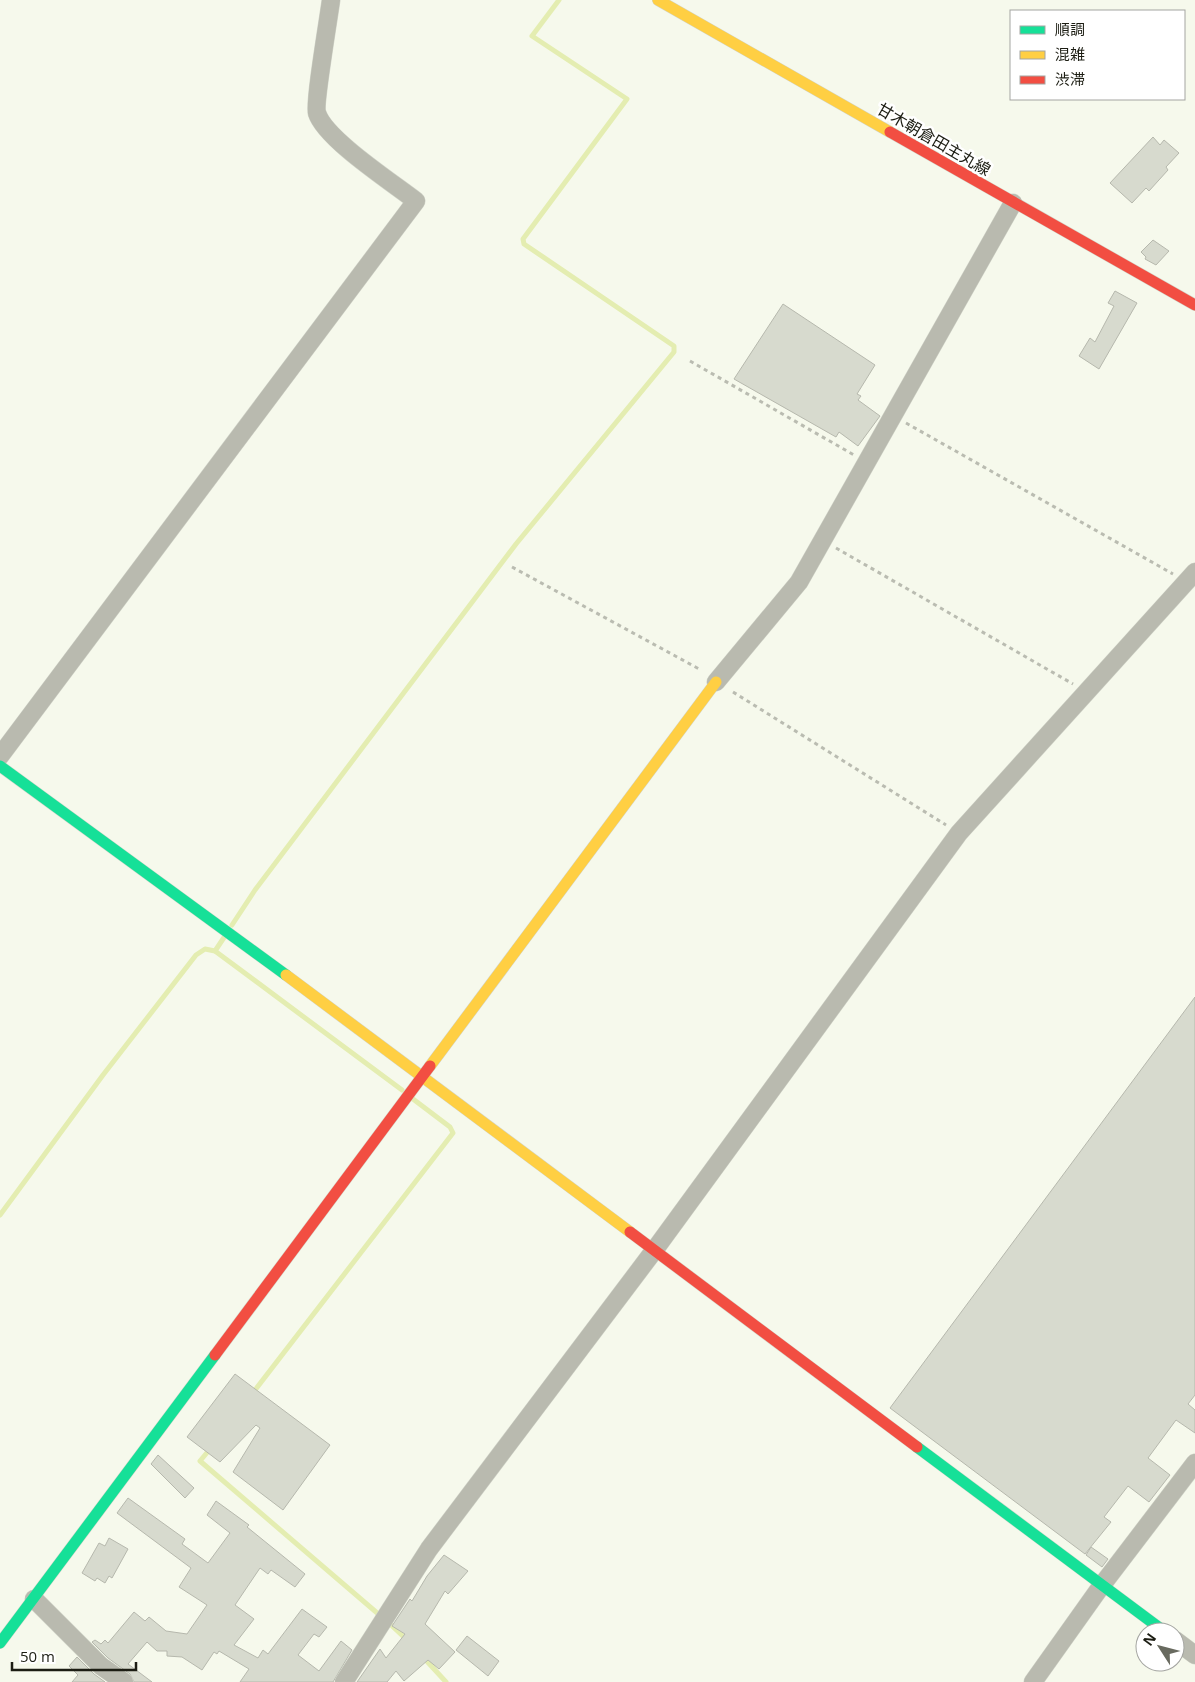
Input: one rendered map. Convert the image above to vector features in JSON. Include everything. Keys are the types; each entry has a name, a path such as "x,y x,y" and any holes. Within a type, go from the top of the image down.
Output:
{"street":[{"path":"0,756 416,201 340,142 328,130 316,112 331,0"},
{"name":"甘木朝倉田主丸線","path":"658,0 1195,305"},
{"path":"0,1643 716,682 799,582 1013,202"},
{"path":"344,1682 429,1549 653,1252 959,833 1191,577"},
{"path":"0,766 245,944 653,1252 1152,1622"},
{"path":"1033,1682 1102,1585 1195,1463"},
{"path":"34,1598 101,1666 124,1682"}],"path":[{"path":"690,361 867,463"},
{"path":"894,416 1191,577"},
{"path":"823,540 1087,692"},
{"path":"512,567 663,648 959,833"}],"building":[{"path":"1153,137 1160,145 1164,140 1179,153 1166,167 1168,170 1149,191 1146,188 1132,203 1110,183"},
{"path":"1153,240 1169,251 1156,265 1145,259 1146,257 1141,252"},
{"path":"1115,291 1137,303 1099,369 1079,356 1090,338 1095,342 1114,306 1108,303"},
{"path":"783,304 875,365 857,394 861,396 858,400 880,416 858,446 839,432 836,437 734,379"},
{"path":"1195,997 1195,1395 1188,1404 1195,1410 1195,1433 1176,1420 1148,1458 1170,1475 1149,1502 1128,1486 1104,1517 1111,1522 1085,1554 890,1408"},
{"path":"235,1374 330,1445 283,1510 233,1472 260,1428 256,1425 220,1462 187,1437"},
{"path":"158,1455 194,1488 185,1498 151,1464"},
{"path":"128,1498 185,1539 182,1544 208,1563 230,1533 207,1515 216,1501 249,1525 247,1527 305,1574 295,1587 271,1570 268,1574 260,1568 235,1605 254,1619 234,1645 258,1658 263,1650 268,1654 302,1609 327,1627 319,1637 314,1634 298,1655 319,1671 341,1641 352,1650 333,1682 240,1682 249,1669 219,1651 217,1654 214,1652 202,1670 182,1657 167,1656 167,1651 157,1651 147,1642 128,1664 152,1682 134,1682 130,1674 108,1658 92,1642 95,1640 101,1644 105,1640 108,1643 134,1612 145,1621 149,1617 166,1631 187,1634 207,1605 179,1587 191,1568 117,1513"},
{"path":"109,1538 128,1549 112,1578 109,1576 105,1583 97,1578 95,1581 82,1573 99,1543 105,1546"},
{"path":"1091,1547 1108,1559 1102,1567 1086,1555"},
{"path":"444,1555 468,1571 448,1594 445,1591 425,1624 455,1652 439,1669 428,1660 404,1681 396,1671 387,1682 357,1682 380,1649 386,1658 405,1634 392,1626"},
{"path":"467,1636 499,1661 488,1676 456,1650"},
{"path":"77,1657 105,1682 72,1682 78,1675 69,1666"}],"waterway":[{"path":"232,925 255,890 516,544 674,352 674,346 524,244 523,239 627,99 532,36 559,0"},
{"path":"215,951 225,936"},
{"path":"0,1215 103,1075 196,955 205,949 215,951 402,1090"},
{"path":"252,1394 453,1133 450,1127 413,1099"},
{"path":"210,1449 200,1461 383,1618"},
{"path":"389,1623 407,1640"},
{"path":"423,1657 446,1682"}],"traffic: fast":[{"path":"0,766 286,975"},
{"path":"0,1643 215,1355"},
{"path":"917,1447 1152,1622"}],"traffic: slow":[{"path":"658,0 890,132"},
{"path":"430,1066 716,682"},
{"path":"286,975 630,1232"}],"traffic: jam":[{"path":"890,132 1195,305"},
{"path":"215,1355 430,1066"},
{"path":"630,1232 917,1447"}]}
